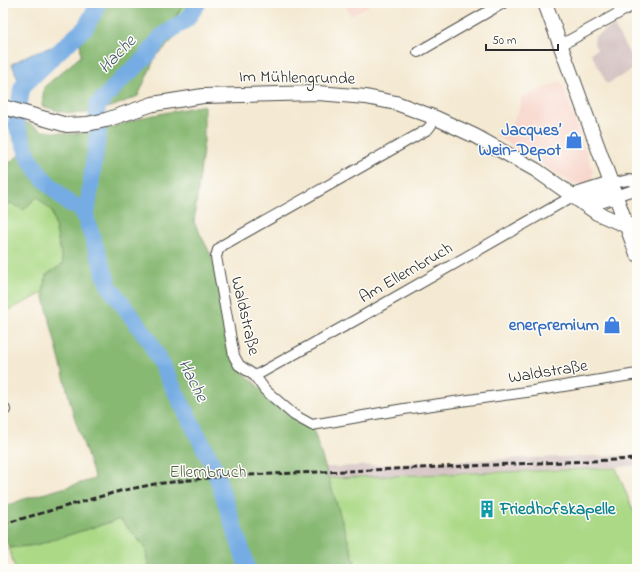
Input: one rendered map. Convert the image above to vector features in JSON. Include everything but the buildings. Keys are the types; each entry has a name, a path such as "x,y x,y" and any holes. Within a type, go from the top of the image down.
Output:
{"main road":[{"path":"545,3 637,254"},
{"name":"Im Mühlengrunde","path":"14,109 67,125 88,124 106,120 153,104 187,98 222,95 318,93 373,98 396,104 436,118 475,136 536,170 597,213 627,226"},
{"path":"579,200 613,190"}],"street":[{"path":"418,52 503,3"},
{"path":"561,45 637,3"},
{"name":"Waldstraße","path":"436,118 428,129 223,245 218,250 216,257 234,356 239,366 255,376 264,390 294,415 312,425 404,409 533,391 637,374"},
{"path":"613,190 628,180 637,181"},
{"path":"613,190 637,189"},
{"name":"Am Ellernbruch","path":"255,376 361,317 579,200"}],"shaded area":[{"path":"344,3 372,3 351,16"},
{"path":"614,26 637,67 607,84 591,53 597,49 594,44 595,36"},
{"path":"561,81 593,171 592,181 584,185 572,183 495,135 512,123 520,107 521,98"},
{"path":"637,455 637,466 224,482 203,473 526,458"}],"green space":[{"path":"101,3 185,3 173,20 195,17 155,58 138,96 104,109 78,114 42,106 44,87 81,56 80,38 101,6"},
{"path":"185,3 205,3 195,17 173,20"},
{"name":"Ellernbruch","path":"204,105 204,141 194,222 212,257 232,357 245,374 263,391 313,428 357,569 149,569 145,547 120,519 36,545 9,548 3,532 3,508 21,500 95,479 73,413 43,293 46,275 63,264 52,211 37,197 24,210 10,203 3,208 3,164 11,162 29,146 21,127 21,120 43,131 73,134 110,128 144,117"},
{"path":"37,197 52,211 63,264 46,275 43,293 3,313 3,302 7,279 3,272 3,208 10,203"},
{"path":"616,468 637,520 637,569 357,569 328,478"},
{"path":"120,519 145,547 149,569 15,569 9,548 36,545"}],"water":[{"path":"54,46 58,57 34,86 25,90 19,82 12,64 28,55"}],"waterway":[{"name":"Hache","path":"86,219 82,209 67,202 42,177 29,158 16,124 22,87 85,28 96,9 96,3"},
{"name":"Hache","path":"198,3 187,19 161,37 145,58 119,82 97,106 98,132 86,219 109,286 149,340 213,465 248,569"}],"railway":[{"path":"3,524 120,491 155,484 224,476 637,459"}],"place":[{"name":"Jacques’ Wein-Depot","path":"574,140"},
{"name":"enerpremium","path":"612,325"},
{"name":"Friedhofskapelle","path":"487,509"}]}
